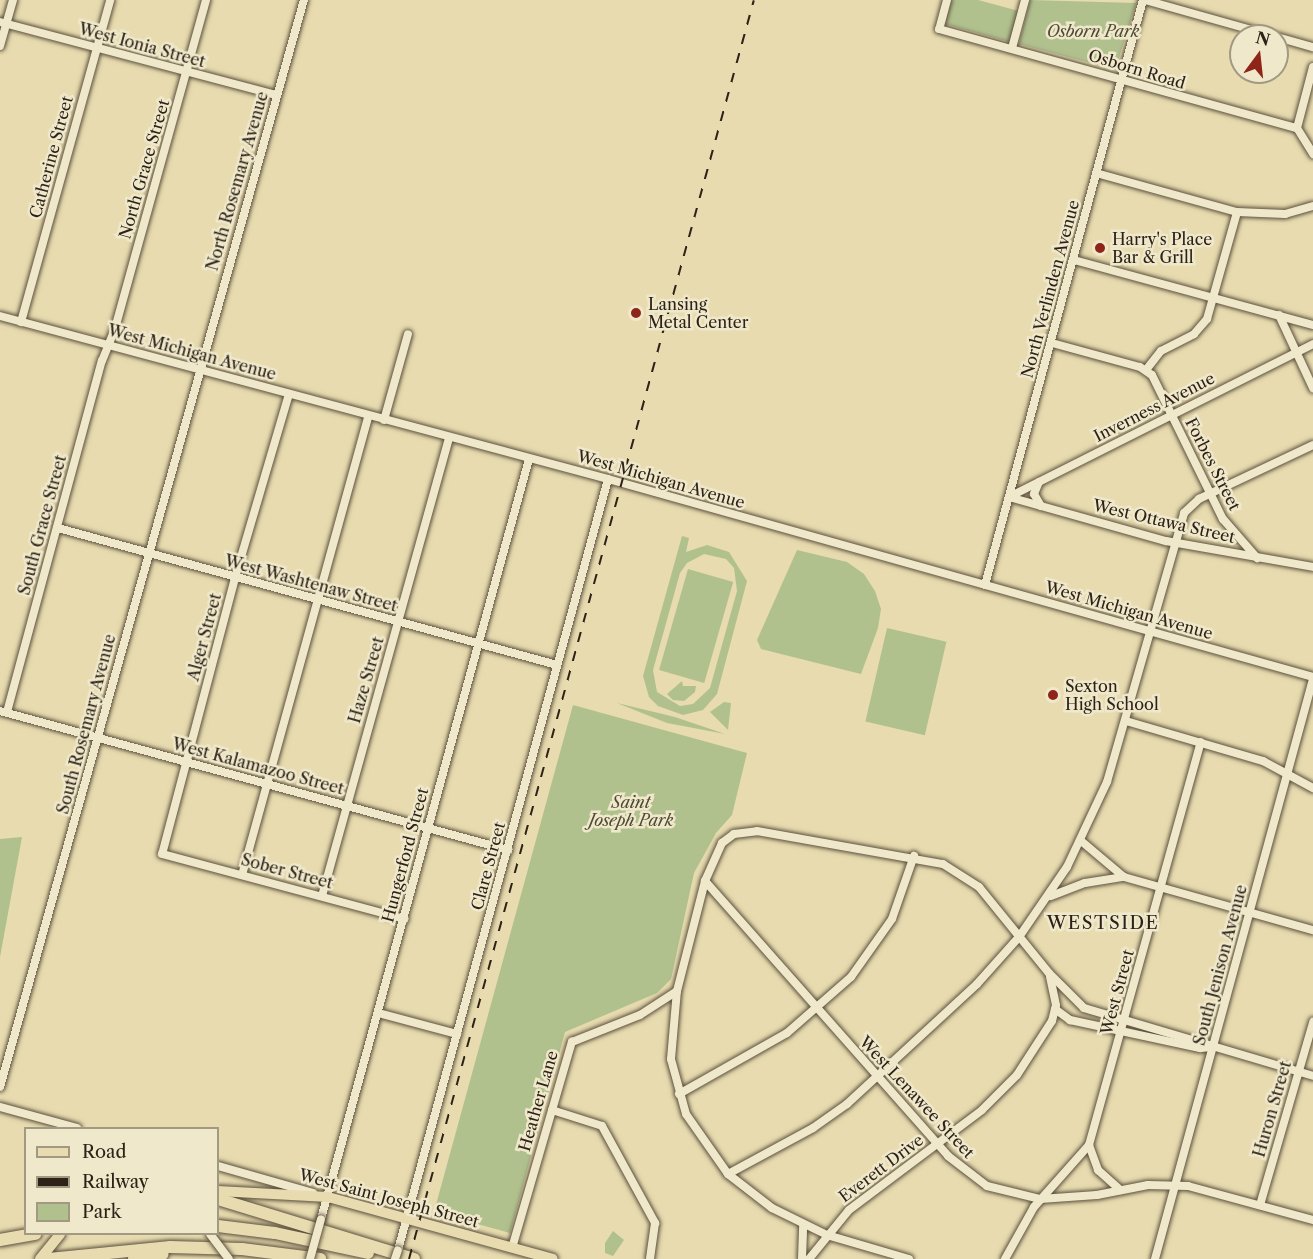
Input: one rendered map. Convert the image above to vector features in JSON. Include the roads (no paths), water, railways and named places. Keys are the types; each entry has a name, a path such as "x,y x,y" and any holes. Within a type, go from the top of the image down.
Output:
{"highway":[{"path":"219,1199 414,1259"},
{"path":"219,1226 275,1233 395,1256"},
{"path":"0,1240 25,1235"},
{"path":"49,1259 76,1254 170,1247 320,1259"},
{"path":"134,1259 178,1253 290,1255"}],"main road":[{"path":"219,1191 328,1197"},
{"name":"West Saint Joseph Street","path":"328,1197 553,1259"},
{"path":"40,1259 58,1235"}],"street":[{"path":"0,46 3,23 13,0"},
{"name":"Catherine Street","path":"21,322 110,0"},
{"name":"North Grace Street","path":"107,345 206,0"},
{"name":"North Rosemary Avenue","path":"200,369 304,0"},
{"name":"Osborn Road","path":"947,0 939,29 1012,48 1120,81 1297,128"},
{"path":"1012,48 1024,0"},
{"path":"1144,0 1229,24"},
{"name":"North Verlinden Avenue","path":"985,585 1052,343 1120,81 1144,0"},
{"name":"West Ionia Street","path":"3,23 277,95"},
{"path":"1289,41 1313,47"},
{"path":"1313,67 1297,128 1313,154"},
{"path":"1096,173 1237,212 1286,214 1313,206"},
{"path":"1052,343 1146,370 1161,351 1201,327 1214,298 1237,212"},
{"path":"1074,260 1313,325"},
{"path":"1279,315 1313,388"},
{"name":"West Michigan Avenue","path":"0,316 608,480 1313,678"},
{"path":"384,420 408,334"},
{"name":"Inverness Avenue","path":"1009,497 1313,344"},
{"name":"South Grace Street","path":"3,712 107,345"},
{"name":"South Rosemary Avenue","path":"0,1087 200,369"},
{"name":"Forbes Street","path":"1146,370 1232,531 1257,558"},
{"name":"Alger Street","path":"162,854 235,578 289,394"},
{"path":"242,875 315,600 368,416"},
{"name":"Haze Street","path":"322,896 449,437"},
{"path":"728,1174 822,1122 877,1077 976,984 1019,937 1049,897 1080,840 1107,782 1184,513 1210,493 1313,445"},
{"name":"Hungerford Street","path":"310,1259 529,459"},
{"name":"Clare Street","path":"395,1256 608,480"},
{"path":"1039,482 1034,494 1041,506"},
{"name":"West Ottawa Street","path":"1009,497 1174,542 1313,567"},
{"name":"West Washtenaw Street","path":"57,528 557,665"},
{"name":"South Jenison Avenue","path":"1155,1259 1313,678"},
{"name":"West Kalamazoo Street","path":"3,712 508,850"},
{"path":"1126,721 1263,761 1313,788"},
{"name":"West Street","path":"1005,1259 1040,1199 1089,1145 1201,742"},
{"path":"909,1259 803,1226 758,1199 728,1174 699,1136 679,1094 671,1059 677,991 705,881 722,843 741,832 914,856 943,864 971,880 1049,974 1084,1008 1124,1025"},
{"path":"1080,840 1124,877 1160,889 1313,930"},
{"name":"Sober Street","path":"162,854 404,919"},
{"path":"679,1094 787,1033 817,1010 851,977 883,935 907,882 914,856"},
{"path":"1049,897 1085,883 1124,877"},
{"name":"West Lenawee Street","path":"705,881 937,1144 965,1172 987,1186 1040,1199 1175,1185 1204,1189 1313,1220"},
{"name":"Everett Drive","path":"811,1259 826,1234 849,1210 982,1110 1017,1075 1047,1034 1055,1009 1049,974"},
{"name":"Heather Lane","path":"512,1248 572,1042 640,1014 677,991"},
{"path":"1055,1009 1070,1020 1124,1025 1201,1040 1214,1047 1313,1076"},
{"path":"378,1013 457,1034"},
{"name":"Huron Street","path":"1260,1205 1313,1022"},
{"path":"0,1107 72,1127"},
{"path":"552,1110 602,1126 655,1223 650,1259"},
{"path":"1089,1145 1098,1170 1120,1190"},
{"name":"West Saint Joseph Street","path":"219,1166 328,1197"},
{"path":"802,1259 803,1226"},
{"path":"211,1235 229,1259"}],"railway":[{"path":"409,1259 754,0"}],"place":[{"name":"Harry's Place Bar & Grill","path":"1100,248"},
{"name":"Lansing Metal Center","path":"636,313"},
{"name":"Sexton High School","path":"1053,695"}],"district":[{"name":"WESTSIDE","path":"1103,923"}],"park label":[{"name":"Osborn Park","path":"1093,31"},
{"name":"Saint Joseph Park","path":"631,811"}]}
